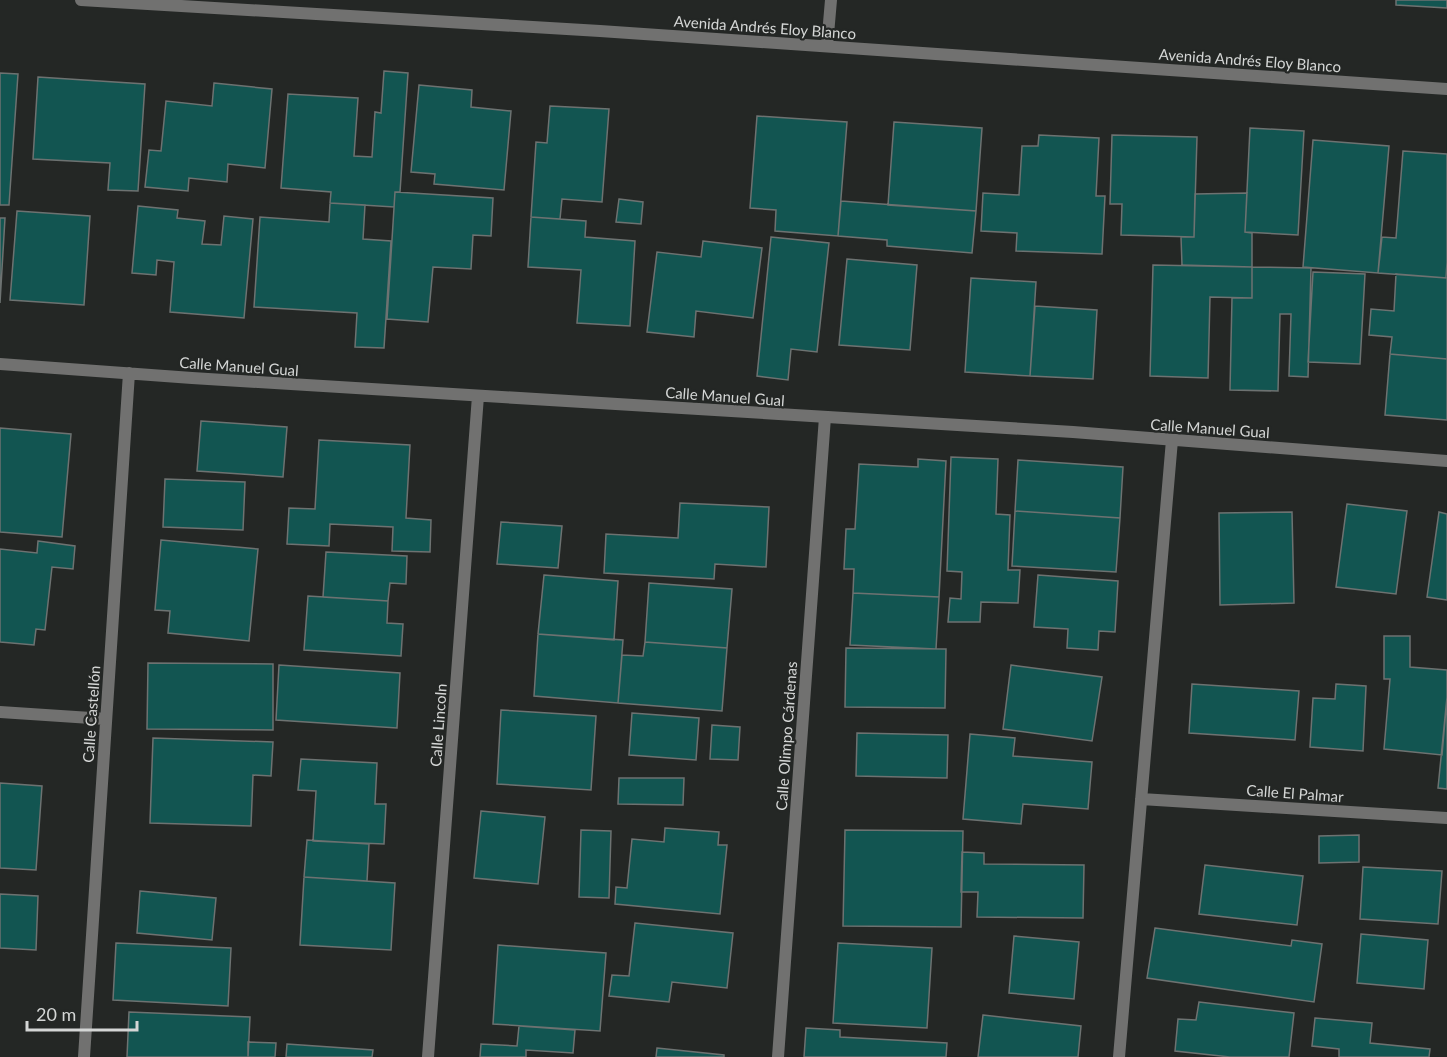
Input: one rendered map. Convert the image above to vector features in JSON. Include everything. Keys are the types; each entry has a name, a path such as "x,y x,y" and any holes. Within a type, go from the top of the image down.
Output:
{"street":[{"name":"Avenida Andrés Eloy Blanco","path":"81,0 199,3 1447,89"},
{"path":"827,46 831,0"},
{"name":"Calle Manuel Gual","path":"0,364 1172,440 1447,461"},
{"name":"Calle Castellón","path":"84,1057 129,373"},
{"name":"Calle Lincoln","path":"428,1057 478,396"},
{"name":"Calle Olimpo Cárdenas","path":"778,1057 825,417"},
{"path":"1119,1057 1172,440"},
{"path":"0,712 106,719"},
{"name":"Calle El Palmar","path":"1141,799 1447,818"}],"building":[{"path":"1396,0 1447,0 1447,8 1396,5"},
{"path":"384,71 408,73 400,192 395,192 394,207 330,203 331,192 281,188 288,94 358,98 354,156 372,157 375,112 381,113"},
{"path":"0,73 18,74 9,205 0,205"},
{"path":"38,77 145,84 138,191 108,190 110,163 33,159"},
{"path":"214,83 272,89 265,168 228,164 227,182 189,178 188,191 145,187 149,150 161,151 166,101 212,106"},
{"path":"419,85 472,90 471,107 511,111 504,190 434,184 435,174 411,172"},
{"path":"550,106 609,109 602,202 562,199 560,219 531,217 536,142 547,143"},
{"path":"757,116 847,122 838,236 775,231 776,210 750,208"},
{"path":"894,122 982,128 976,211 888,205"},
{"path":"1250,128 1304,131 1298,235 1245,232"},
{"path":"1039,135 1099,138 1096,196 1105,196 1102,254 1016,251 1017,233 981,231 983,193 1019,195 1022,146 1038,146"},
{"path":"1112,135 1197,137 1194,237 1121,235 1122,204 1110,204"},
{"path":"1313,140 1389,146 1378,273 1303,267"},
{"path":"1403,151 1447,154 1446,278 1378,273 1382,237 1396,238"},
{"path":"395,192 493,198 491,236 473,235 471,269 433,267 428,322 387,319"},
{"path":"1247,193 1245,232 1252,233 1252,267 1182,265 1181,237 1194,237 1195,194"},
{"path":"619,199 643,202 641,224 616,222"},
{"path":"841,201 976,211 972,253 887,246 887,240 838,236"},
{"path":"330,203 365,205 363,239 391,241 384,348 355,347 357,313 254,307 260,217 329,222"},
{"path":"138,206 178,210 177,218 205,221 202,244 221,245 224,216 253,219 244,318 170,312 174,262 157,260 156,275 132,273"},
{"path":"17,211 90,216 84,305 10,300"},
{"path":"531,217 586,221 585,237 635,241 630,326 577,323 581,270 528,267"},
{"path":"0,218 5,218 0,303"},
{"path":"771,237 829,243 817,352 791,349 788,380 757,376"},
{"path":"703,241 762,248 753,318 696,311 694,337 647,332 657,252 701,257"},
{"path":"847,259 917,265 910,350 839,345"},
{"path":"1153,265 1252,267 1252,298 1210,297 1208,378 1150,376"},
{"path":"1252,267 1311,268 1308,377 1289,376 1291,314 1280,314 1278,391 1230,390 1232,298 1252,298"},
{"path":"1313,272 1365,274 1360,364 1308,362"},
{"path":"1396,274 1447,278 1447,359 1390,354 1392,337 1369,335 1371,309 1394,311"},
{"path":"971,278 1036,282 1030,376 965,372"},
{"path":"1035,306 1097,310 1093,379 1030,376"},
{"path":"1390,354 1447,359 1447,420 1385,415"},
{"path":"201,421 287,427 283,477 197,471"},
{"path":"0,428 71,434 62,537 0,532"},
{"path":"319,440 410,445 406,518 431,520 430,552 392,551 393,527 330,524 329,546 287,544 289,508 315,509"},
{"path":"951,457 998,459 996,514 1010,515 1008,570 1020,570 1018,603 981,602 980,622 948,622 950,598 961,599 962,572 947,571"},
{"path":"918,459 946,461 939,597 853,593 854,569 844,569 846,529 855,529 859,464 918,467"},
{"path":"1018,460 1123,467 1120,518 1015,511"},
{"path":"165,479 245,482 243,530 163,527"},
{"path":"680,503 769,507 766,567 715,564 714,579 604,573 606,534 678,538"},
{"path":"1347,504 1407,511 1396,594 1336,587"},
{"path":"1015,511 1120,518 1116,572 1012,566"},
{"path":"1292,512 1294,603 1220,605 1219,513"},
{"path":"1439,512 1447,514 1447,600 1427,597"},
{"path":"501,522 562,526 558,568 497,564"},
{"path":"161,540 258,549 249,641 168,633 170,611 155,610"},
{"path":"38,541 75,546 73,569 52,567 45,630 36,629 34,645 0,642 0,549 37,553"},
{"path":"326,552 407,556 406,584 390,583 388,601 323,597"},
{"path":"544,575 618,581 614,640 538,634"},
{"path":"1038,575 1118,581 1115,632 1099,631 1098,650 1067,648 1068,629 1034,627"},
{"path":"649,583 732,589 727,648 645,642"},
{"path":"853,593 939,597 936,649 850,645"},
{"path":"308,596 388,601 387,623 403,624 401,656 304,650"},
{"path":"538,634 623,640 618,703 534,696"},
{"path":"1384,636 1410,636 1410,667 1447,670 1442,755 1384,749 1390,679 1384,679"},
{"path":"645,642 727,648 722,711 618,703 622,655 643,656"},
{"path":"846,648 946,649 945,708 845,707"},
{"path":"148,663 273,664 273,730 147,729"},
{"path":"279,665 400,673 397,728 276,720"},
{"path":"1011,665 1102,677 1092,741 1003,729"},
{"path":"1192,684 1299,691 1295,740 1189,733"},
{"path":"1336,684 1366,686 1363,751 1310,747 1313,698 1335,699"},
{"path":"1447,697 1447,789 1438,788"},
{"path":"501,710 596,716 591,790 497,784"},
{"path":"632,713 699,718 696,760 629,755"},
{"path":"712,725 740,727 738,760 710,759"},
{"path":"857,733 948,735 947,778 856,776"},
{"path":"970,734 1015,738 1013,756 1092,762 1088,809 1023,804 1021,824 963,819"},
{"path":"153,738 273,742 271,776 253,775 251,826 150,823"},
{"path":"301,759 377,763 375,804 386,804 384,844 313,841 316,791 298,790"},
{"path":"619,778 684,778 683,805 618,804"},
{"path":"0,783 42,786 36,870 0,868"},
{"path":"481,811 545,817 538,884 474,878"},
{"path":"665,828 719,832 718,845 727,845 720,914 615,904 616,887 627,888 632,839 664,842"},
{"path":"581,830 611,831 609,898 579,897"},
{"path":"845,830 963,831 961,927 843,926"},
{"path":"1359,835 1359,862 1319,863 1319,836"},
{"path":"307,840 369,844 367,881 304,877"},
{"path":"962,852 984,853 984,864 1084,865 1083,918 977,917 978,892 961,892"},
{"path":"1205,865 1303,876 1297,925 1199,914"},
{"path":"1363,867 1442,871 1438,924 1360,919"},
{"path":"304,877 395,883 391,950 300,945"},
{"path":"140,891 216,898 212,940 137,933"},
{"path":"0,894 38,896 36,950 0,948"},
{"path":"635,923 733,933 727,988 672,982 669,1002 609,996 612,975 629,976"},
{"path":"1155,928 1291,946 1292,940 1322,944 1314,1002 1147,978"},
{"path":"1361,934 1428,940 1424,989 1357,983"},
{"path":"1014,936 1079,942 1074,999 1009,993"},
{"path":"116,943 231,948 228,1006 113,1000"},
{"path":"838,943 932,948 927,1028 833,1023"},
{"path":"498,945 606,953 600,1031 493,1024"},
{"path":"1199,1002 1294,1013 1289,1057 1230,1057 1175,1051 1178,1019 1196,1020"},
{"path":"129,1012 250,1017 248,1057 127,1057"},
{"path":"983,1015 1081,1026 1078,1057 978,1057"},
{"path":"1315,1018 1372,1023 1370,1043 1430,1049 1429,1057 1339,1057 1339,1049 1312,1046"},
{"path":"519,1026 575,1030 573,1053 526,1050 526,1057 480,1057 481,1044 517,1046"},
{"path":"806,1028 840,1030 840,1037 947,1043 946,1057 804,1057"},
{"path":"248,1042 276,1043 275,1057 248,1057"},
{"path":"287,1044 373,1050 372,1057 286,1057"},
{"path":"657,1048 724,1055 724,1057 656,1057"}]}
